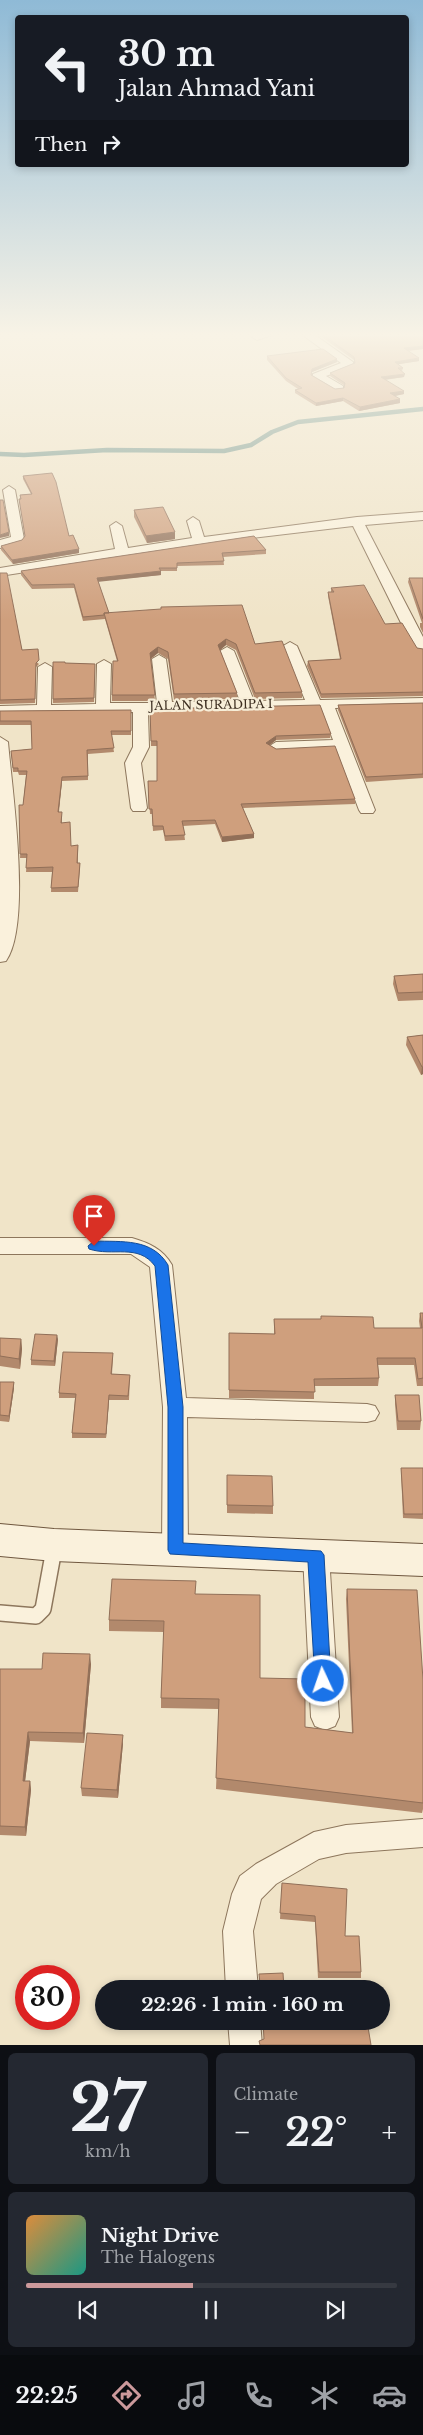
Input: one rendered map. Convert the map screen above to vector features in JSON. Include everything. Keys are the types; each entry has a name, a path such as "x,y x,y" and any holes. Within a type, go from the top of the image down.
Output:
{"main road":[{"path":"0,1540 54,1545 423,1560"}],"street":[{"path":"0,544 18,539 9,490"},
{"path":"0,572 122,551 357,521 423,516"},
{"path":"193,521 199,542"},
{"path":"357,521 412,631 423,648"},
{"path":"116,526 122,551"},
{"path":"290,646 342,744 367,810"},
{"path":"227,651 248,704"},
{"path":"159,659 165,706"},
{"path":"103,707 104,664"},
{"path":"44,667 44,708"},
{"name":"JALAN SURADIPA I","path":"0,710 423,702"},
{"path":"139,808 133,763 141,747 140,707"},
{"path":"0,742 11,895 2,953"},
{"path":"276,747 342,744"},
{"path":"0,1246 132,1246 155,1256 161,1265 175,1407 175,1550"},
{"path":"175,1407 367,1413"},
{"path":"316,1555 325,1717"},
{"path":"241,1980 238,1931 251,1887 266,1874 314,1846 346,1839 423,1833"},
{"path":"245,2030 246,2045"}],"lane":[{"path":"0,1613 36,1616 44,1608 54,1545"}],"building":[{"path":"52,473 56,482 69,536 73,535 79,549 12,560 1,546 22,540 25,536 19,499 21,499 20,495 32,494 23,476"},
{"path":"0,500 3,500 9,532 0,535"},
{"path":"163,507 175,532 146,536 134,510"},
{"path":"254,536 266,550 222,553 224,561 177,563 177,568 159,568 161,571 97,578 109,613 104,613 104,615 83,617 74,584 32,585 21,571"},
{"path":"0,573 7,573 22,650 38,649 39,660 36,663 35,699 0,700"},
{"path":"409,578 423,578 423,619"},
{"path":"364,585 385,624 402,623 417,648 423,649 423,692 321,694 308,661 341,659 328,592 334,592 331,588"},
{"path":"242,605 255,644 282,641 302,692 255,693 236,644 226,639 218,645 237,693 174,694 168,652 158,647 150,653 155,695 112,695 113,661 118,661 104,613 161,609 161,607"},
{"path":"53,662 95,664 94,698 53,699"},
{"path":"423,703 423,774 366,777 338,705"},
{"path":"320,705 331,734 276,736 266,743 276,749 335,746 355,799 241,804 254,834 222,837 215,820 182,821 185,835 165,836 163,826 153,826 152,809 149,809 148,781 157,781 157,741 151,741 150,709"},
{"path":"131,710 131,731 111,731 114,748 87,750 88,776 62,777 58,812 62,812 61,823 70,822 71,846 78,845 77,863 80,863 78,887 51,888 53,867 26,868 27,854 20,854 19,805 23,805 27,771 18,771 18,768 13,768 11,751 32,749 31,721 0,721 0,711"},
{"path":"423,974 423,992 398,993 394,976"},
{"path":"423,1035 423,1067 422,1067 407,1037"},
{"path":"420,1313 423,1313 423,1378 418,1379 415,1358 377,1358 379,1378 314,1379 315,1392 229,1390 229,1333 275,1334 274,1319 321,1319 321,1316 373,1317 374,1328 422,1328"},
{"path":"35,1334 57,1335 54,1361 31,1360"},
{"path":"0,1338 21,1339 19,1359 0,1356"},
{"path":"63,1352 113,1353 111,1374 130,1375 128,1396 109,1395 106,1434 72,1433 76,1394 59,1393"},
{"path":"0,1382 14,1382 9,1416 0,1415"},
{"path":"395,1395 419,1395 421,1421 398,1421"},
{"path":"401,1468 423,1468 423,1514 404,1514"},
{"path":"227,1475 272,1476 273,1506 227,1505"},
{"path":"112,1579 196,1581 195,1594 260,1595 260,1678 305,1679 305,1727 353,1733 347,1589 417,1590 423,1680 423,1803 216,1778 219,1699 161,1698 164,1621 109,1620"},
{"path":"43,1653 90,1654 83,1733 28,1732 23,1781 30,1781 25,1827 0,1826 0,1669 42,1669"},
{"path":"87,1733 123,1735 117,1790 81,1788"},
{"path":"282,1883 347,1889 345,1936 359,1936 361,1972 319,1972 315,1916 280,1913"},
{"path":"283,1973 283,1980 260,1980 259,1974"},
{"path":"264,2030 368,2030 371,2045 260,2045 259,2041 264,2039"}],"waterway":[{"path":"0,454 24,455 107,450 224,451 251,445 281,428"}],"route":[{"path":"94,1246 132,1246 155,1256 161,1265 175,1407 175,1550 316,1555 323,1681"}]}
